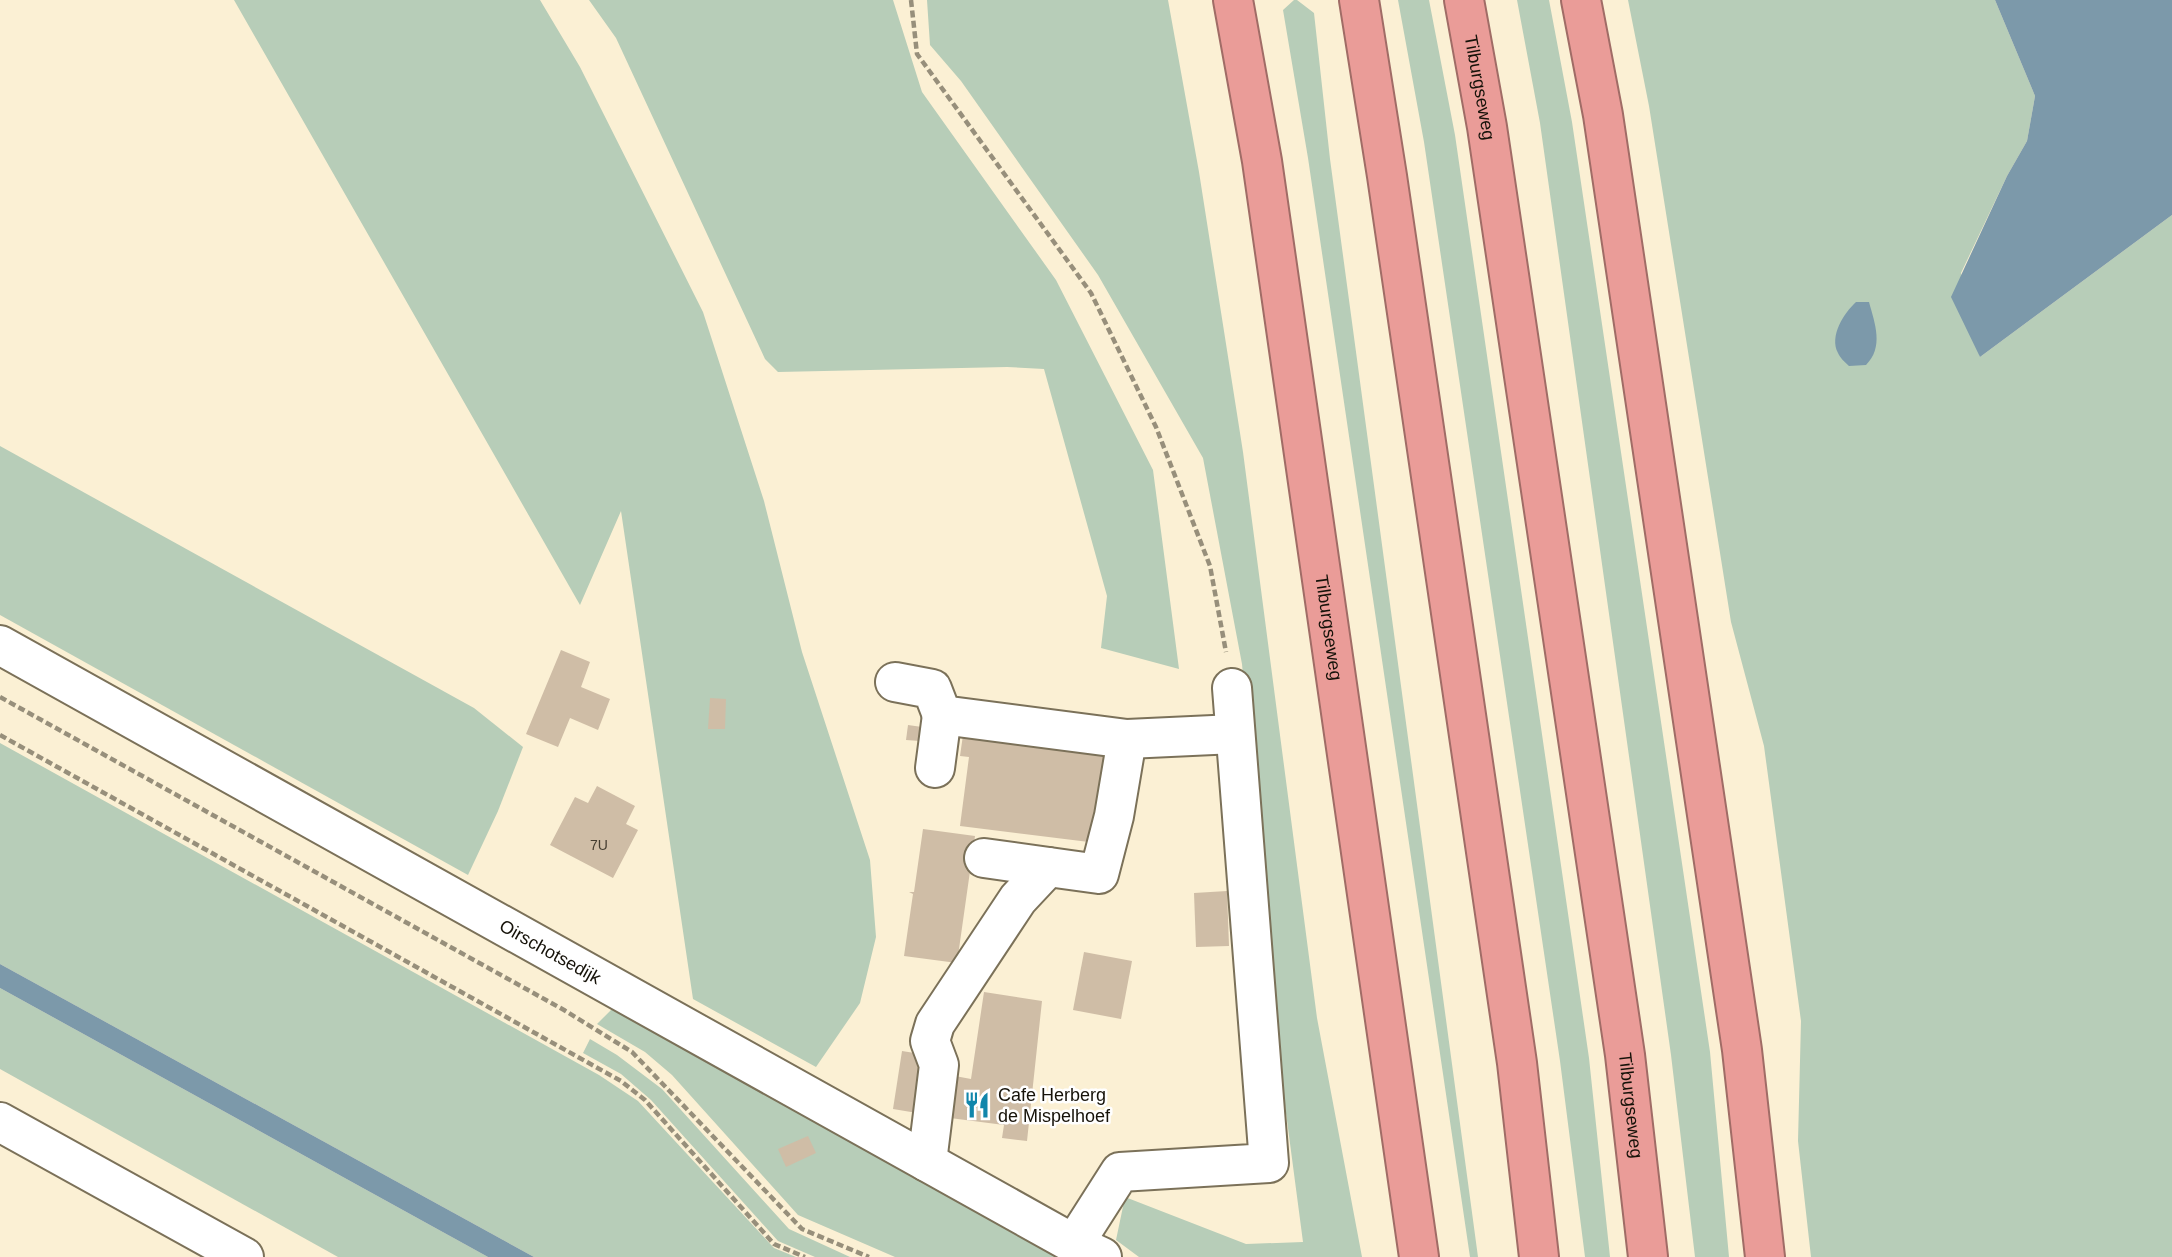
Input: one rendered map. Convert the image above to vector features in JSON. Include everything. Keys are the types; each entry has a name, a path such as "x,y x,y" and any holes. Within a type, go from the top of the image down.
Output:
{"highway":[{"name":"Tilburgseweg","path":"1233,0 1262,161 1419,1257"},
{"path":"1359,0 1517,1063 1539,1257"},
{"name":"Tilburgseweg","path":"1464,0 1491,154 1625,1055 1648,1257"},
{"path":"1581,0 1605,129 1742,1050 1765,1257"}],"street":[{"name":"Oirschotsedijk","path":"0,645 1088,1250"},
{"path":"895,682 933,689 942,715 935,768"},
{"path":"1088,1250 1119,1172 1269,1163 1232,688"},
{"path":"942,715 1127,739 1235,734"},
{"path":"984,858 1099,874 1114,816 1127,739"},
{"path":"927,1161 939,1065 930,1041 935,1024 1018,899 1048,867"},
{"path":"0,1122 244,1257"}],"path":[{"path":"911,0 918,54 1091,293 1156,427 1210,566 1232,688"},
{"path":"0,697 564,1010 632,1052 802,1229 869,1257"},
{"path":"0,735 621,1081 645,1100 774,1244 805,1257"}],"green space":[{"path":"234,0 540,0 580,67 703,312 764,501 802,652 870,860 876,937 860,1003 816,1067 693,999 621,511 580,605"},
{"path":"589,0 893,0 922,92 1056,280 1153,470 1179,669 1101,648 1107,596 1044,369 1007,367 778,372 765,359 616,38"},
{"path":"927,0 1168,0 1199,172 1243,452 1317,1018 1362,1257 1139,1257 1116,1240 1125,1197 1246,1244 1303,1242 1274,1022 1242,664 1203,458 1098,275 961,81 930,45"},
{"path":"1294,0 1314,13 1330,159 1478,1257 1470,1257 1308,158 1283,10"},
{"path":"1398,0 1429,0 1455,135 1589,1058 1610,1257 1585,1257 1560,1061 1424,142"},
{"path":"1517,0 1549,0 1572,122 1710,1052 1729,1257 1695,1257 1671,1055 1540,123"},
{"path":"1628,0 1995,0 2035,96 2027,141 2007,176 1961,273 1980,357 2172,215 2172,1257 1811,1257 1798,1141 1801,1021 1764,746 1731,622 1649,106"},
{"path":"0,446 474,708 523,747 498,811 468,875 0,615"},
{"path":"0,743 599,1075 638,1101 774,1248 796,1257 534,1257 0,964"},
{"path":"0,988 488,1257 338,1257 0,1069"},
{"path":"613,1008 1055,1254 1054,1257 895,1257 798,1215 672,1075 645,1052 597,1024"},
{"path":"590,1039 617,1055 662,1089 789,1229 850,1257 815,1257 778,1241 651,1100 621,1074 583,1053"}],"water":[{"path":"1995,0 2172,0 2172,215 1980,357 1951,297 2007,176 2027,141 2035,96"},
{"path":"1856,302 1869,302 1876,343 1872,358 1866,365 1849,366 1839,355 1835,339 1843,318"},
{"path":"0,964 534,1257 488,1257 0,988"}],"building":[{"path":"561,650 590,662 581,687 610,699 598,730 570,718 558,747 526,734"},
{"path":"710,698 726,699 725,729 708,729"},
{"path":"908,725 922,727 920,741 906,740"},
{"path":"963,735 1108,754 1097,843 960,826 969,757 960,756"},
{"path":"597,786 635,806 626,824 638,830 613,878 550,845 575,797 588,803"},
{"path":"923,829 975,836 957,963 904,956 913,894 909,892 914,892"},
{"path":"1227,891 1229,946 1196,947 1194,893"},
{"path":"1084,952 1132,961 1121,1019 1073,1010"},
{"path":"984,992 1042,1001 1027,1141 1002,1138 1004,1125 950,1118 955,1076 971,1079"},
{"path":"902,1051 927,1055 917,1113 893,1109"},
{"path":"808,1136 816,1153 786,1167 778,1149"}],"place":[{"name":"Cafe Herberg de Mispelhoef","path":"977,1105"}]}
